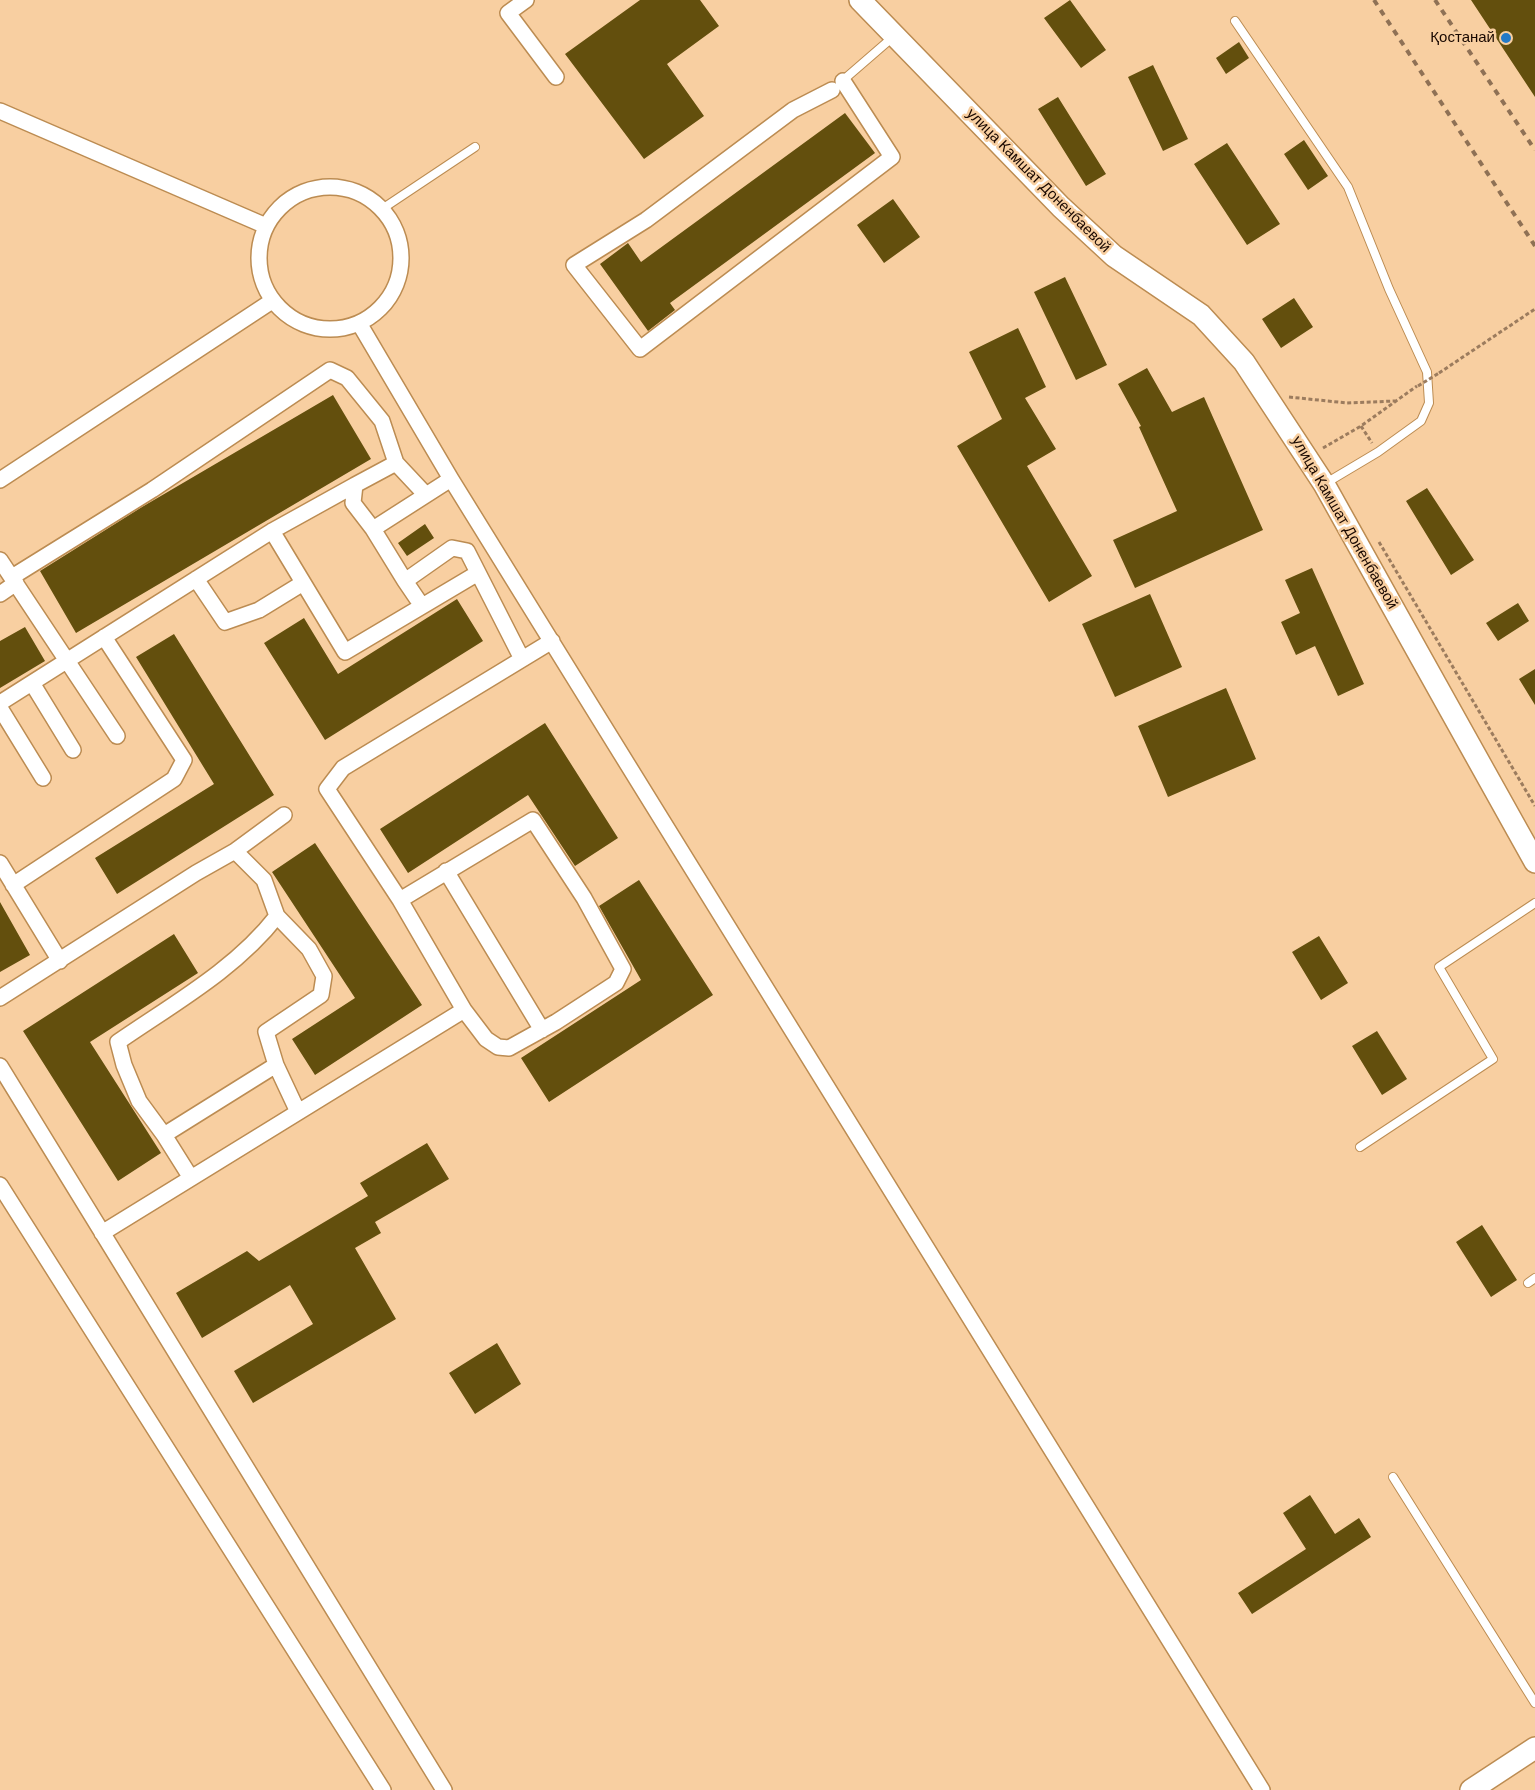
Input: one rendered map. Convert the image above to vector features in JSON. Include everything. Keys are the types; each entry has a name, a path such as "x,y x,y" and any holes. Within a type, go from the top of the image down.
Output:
{"street":[{"path":"526,0 508,13 556,77"},
{"name":"улица Камшат Доненбаевой","path":"860,0 1081,225 1114,256 1201,315 1244,362 1332,479 1535,862"},
{"path":"837,85 892,157 640,349 574,265 646,220 793,110 837,85"},
{"path":"0,111 266,226"},
{"path":"329,186 349,189 367,196 382,209 395,228 401,249 400,272 392,293 378,311 359,324 340,329 312,327 286,314 272,301 263,284 259,264 260,245 266,226 277,210 292,197 329,186"},
{"path":"0,480 272,301"},
{"path":"359,324 452,479 1262,1790"},
{"path":"0,594 14,580 330,370 347,378 382,421 396,463 426,495"},
{"path":"0,703 272,531 396,463"},
{"path":"373,529 452,479"},
{"path":"354,485 353,503 373,529 422,606"},
{"path":"272,531 345,652 478,573"},
{"path":"405,582 452,548 467,551 522,659"},
{"path":"0,560 118,736"},
{"path":"196,580 225,622 259,610 303,583"},
{"path":"13,885 174,779 184,760 104,637"},
{"path":"400,900 533,820 584,898 623,970 616,983 542,1030 509,1048 498,1047 486,1039 464,1010 400,900 327,789 343,768 552,641"},
{"path":"32,683 73,750"},
{"path":"0,708 43,778"},
{"path":"0,998 196,873 235,851 284,815"},
{"path":"235,851 264,880 277,916 308,949 324,976 321,995 266,1032 276,1065 298,1112"},
{"path":"0,863 60,961"},
{"path":"446,871 542,1030"},
{"path":"191,1178 164,1135 139,1101 124,1065 118,1042 207,981 262,935 277,916"},
{"path":"102,1233 464,1010"},
{"path":"164,1135 276,1065"},
{"path":"0,1066 444,1790"},
{"path":"0,1185 383,1790"},
{"path":"1471,1790 1535,1748"}],"lane":[{"path":"1235,21 1348,187 1389,288 1427,372 1430,404 1421,421 1378,452 1332,479"},
{"path":"837,85 895,36"},
{"path":"382,209 476,146"},
{"path":"1360,1147 1493,1059 1439,967 1535,903"},
{"path":"1528,1283 1535,1278"},
{"path":"1393,1478 1535,1703"}],"path":[{"path":"1284,397 1347,402 1396,401 1535,309"},
{"path":"1361,426 1378,452"},
{"path":"1324,449 1332,479"},
{"path":"1378,540 1535,806"}],"building":[{"path":"640,0 700,0 719,26 667,64 704,116 644,159 565,54"},
{"path":"1070,0 1106,50 1081,68 1044,18"},
{"name":"Қостанай","path":"1471,0 1535,0 1535,97"},
{"path":"1239,42 1249,58 1226,74 1216,58"},
{"path":"1153,65 1188,139 1163,151 1128,77"},
{"path":"1058,97 1106,174 1086,186 1038,109"},
{"path":"845,113 875,153 670,303 675,310 648,331 600,264 628,243 641,262"},
{"path":"1304,140 1328,176 1308,190 1284,154"},
{"path":"1227,143 1280,224 1247,245 1194,164"},
{"path":"893,199 920,237 884,263 857,225"},
{"path":"1065,277 1107,365 1076,380 1034,292"},
{"path":"1294,298 1313,327 1281,348 1262,319"},
{"path":"1018,328 1046,387 1025,398 1056,449 1027,466 1092,576 1049,602 957,446 1002,419 969,352"},
{"path":"1147,368 1172,412 1204,397 1263,530 1135,588 1113,540 1177,511 1139,427 1141,426 1118,384"},
{"path":"333,395 371,459 76,633 40,571 142,507"},
{"path":"1427,488 1474,560 1451,575 1406,501"},
{"path":"425,524 434,538 407,556 398,543"},
{"path":"1312,568 1364,684 1338,696 1315,646 1296,655 1281,622 1300,613 1285,580"},
{"path":"1150,594 1182,667 1115,697 1082,624"},
{"path":"457,599 483,641 325,740 264,643 304,618 338,674"},
{"path":"1518,603 1529,621 1498,641 1486,623"},
{"path":"25,627 45,661 0,688 0,641"},
{"path":"174,634 274,795 117,894 95,858 214,784 136,657"},
{"path":"1535,669 1535,705 1519,679"},
{"path":"1226,688 1256,759 1168,797 1138,726"},
{"path":"545,723 618,838 575,866 528,795 408,873 380,829"},
{"path":"315,843 422,1005 315,1075 292,1039 355,998 272,872"},
{"path":"639,880 713,995 549,1102 521,1058 641,980 599,906"},
{"path":"0,902 30,955 0,972"},
{"path":"174,934 198,973 90,1042 161,1153 118,1181 23,1031"},
{"path":"1319,936 1348,983 1321,1000 1292,952"},
{"path":"1377,1031 1407,1079 1382,1095 1352,1046"},
{"path":"427,1143 449,1179 375,1222 381,1233 355,1248 396,1319 253,1403 234,1371 313,1324 290,1285 202,1338 176,1293 247,1251 259,1261 368,1196 360,1183"},
{"path":"1482,1225 1517,1280 1491,1297 1456,1242"},
{"path":"497,1343 521,1384 475,1414 449,1373"},
{"path":"1310,1495 1335,1534 1359,1518 1371,1537 1252,1614 1238,1593 1306,1549 1283,1513"}],"railway":[{"path":"1374,0 1535,246"},
{"path":"1435,0 1535,150"}],"place":[{"name":"Қостанай","path":"1506,38"}]}
